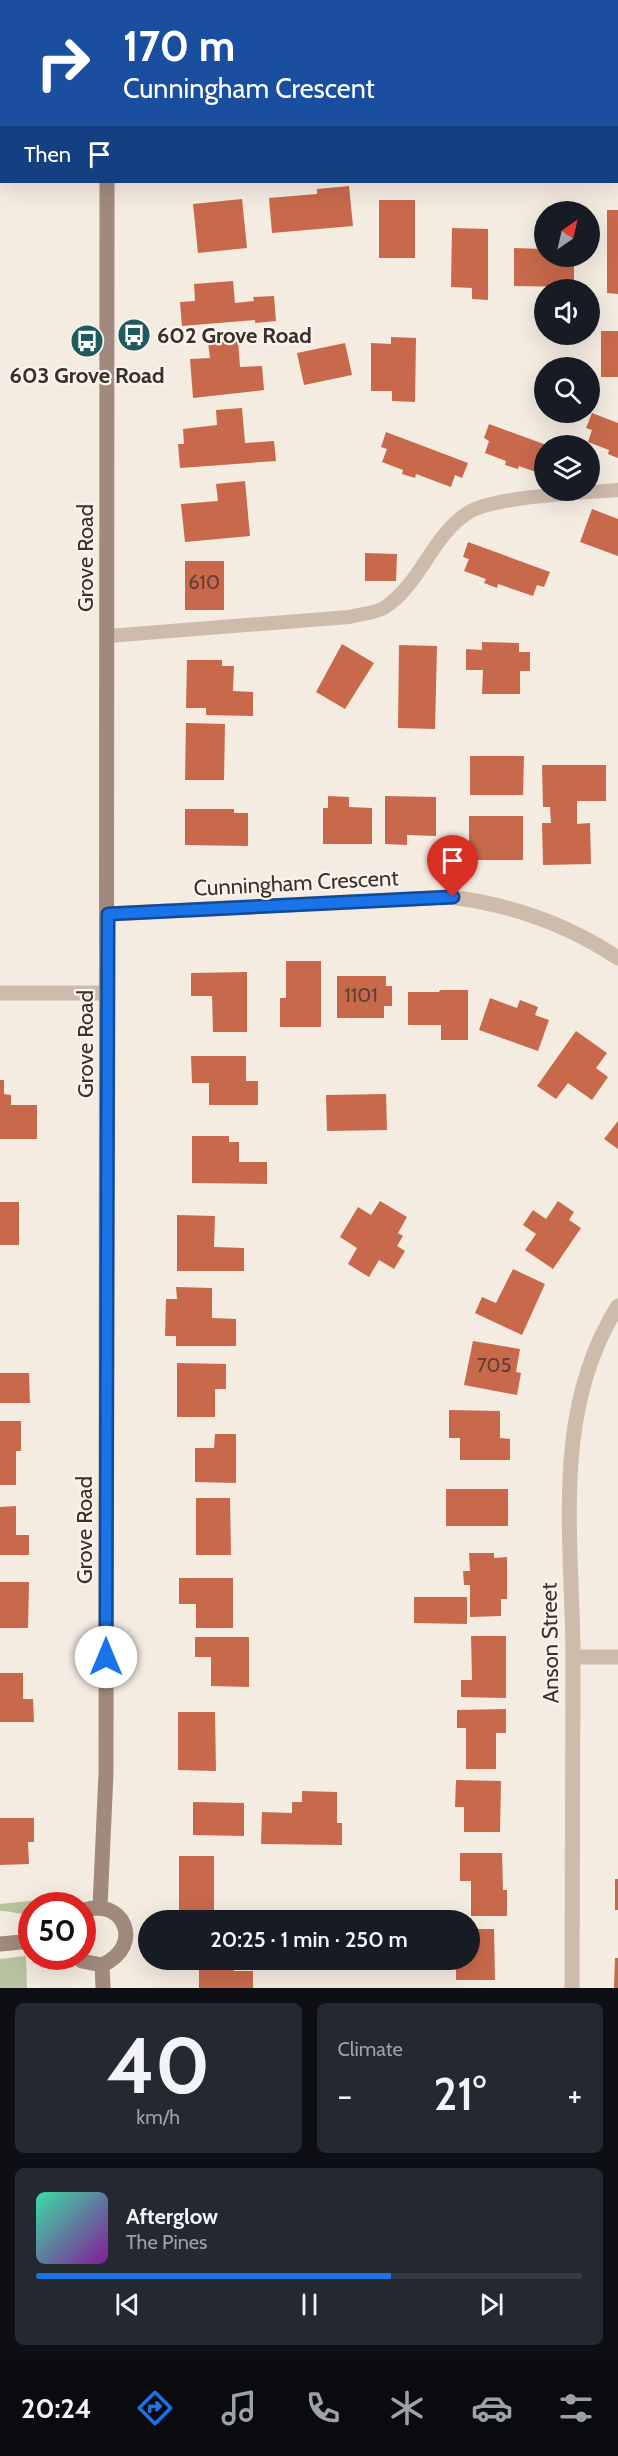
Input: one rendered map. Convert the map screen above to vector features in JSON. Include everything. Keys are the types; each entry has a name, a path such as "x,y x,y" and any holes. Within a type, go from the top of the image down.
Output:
{"main road":[{"name":"Grove Road","path":"100,1907 106,1773 107,183"},
{"path":"96,1908 100,1907 118,1916 124,1924 126,1934 125,1945 120,1954 102,1965 96,1964"},
{"path":"0,1944 18,1942"},
{"path":"102,1965 103,1988"}],"street":[{"name":"Cunningham Crescent","path":"108,914 449,897 490,902 529,913 565,928 618,958"},
{"path":"0,993 108,993"},
{"name":"Anson Street","path":"572,1988 573,1657 569,1463 577,1410 588,1368 604,1328 618,1306"},
{"path":"573,1657 618,1657"}],"lane":[{"path":"108,636 349,617 383,609 406,589 449,530 470,512 502,502 618,490"}],"green space":[{"path":"18,1902 18,1913 0,1911 0,1904"},
{"path":"18,1957 18,1970 26,1970 27,1988 0,1988 0,1959"}],"building":[{"path":"349,186 353,226 272,233 269,198 317,194 317,189"},
{"path":"242,199 247,248 198,253 193,204"},
{"path":"379,200 415,200 415,258 379,258"},
{"path":"607,210 618,210 618,294 607,293"},
{"path":"452,228 488,229 488,300 472,299 472,288 451,287"},
{"path":"514,248 534,249 534,267 574,267 574,279 534,279 534,286 514,286"},
{"path":"233,281 235,303 254,301 253,297 274,296 276,321 255,323 255,320 182,326 180,302 195,301 194,284"},
{"path":"601,331 618,331 618,377 601,377"},
{"path":"391,337 416,338 415,402 392,401 392,391 371,391 371,343 391,344"},
{"path":"238,340 240,367 262,366 264,390 193,398 190,359 210,358 208,342"},
{"path":"345,343 352,375 304,385 297,353"},
{"path":"242,408 245,443 274,441 276,461 180,468 178,444 184,444 183,429 217,425 216,410"},
{"path":"600,416 618,423 618,458 608,454 609,450 600,447 600,435 590,435 592,430 586,428 588,423 600,423"},
{"path":"489,424 534,440 534,471 519,466 518,469 505,465 506,461 485,453 489,441 484,438"},
{"path":"386,432 468,463 462,478 455,475 451,487 416,474 415,478 402,474 403,470 382,462 387,449 381,447"},
{"path":"245,481 250,536 185,542 181,504 218,501 216,484"},
{"path":"592,509 618,519 618,556 580,542"},
{"path":"468,542 550,572 544,587 537,585 533,596 498,584 497,588 484,583 486,579 464,571 469,559 463,557"},
{"path":"365,553 397,554 396,581 365,581"},
{"path":"185,561 224,561 224,610 185,610"},
{"path":"482,642 519,643 519,652 530,652 530,671 520,671 520,694 482,694 483,670 466,670 466,649 482,650"},
{"path":"342,644 374,663 345,709 316,692"},
{"path":"399,645 437,646 435,729 398,728"},
{"path":"187,660 222,660 222,666 234,666 233,691 253,692 253,716 206,715 206,708 186,708"},
{"path":"186,723 225,724 224,780 185,780"},
{"path":"470,756 524,756 523,795 470,795"},
{"path":"542,765 606,765 606,801 577,801 577,824 590,823 591,864 543,865 542,823 551,823 550,807 543,807"},
{"path":"328,796 349,797 349,807 372,808 372,844 323,844 323,808 328,808"},
{"path":"385,796 436,797 436,836 407,835 407,845 385,844"},
{"path":"185,809 234,809 234,813 248,813 248,846 185,845"},
{"path":"469,816 523,816 523,860 469,860"},
{"path":"286,961 321,961 321,1027 280,1027 280,998 286,998"},
{"path":"247,972 247,1032 213,1032 212,996 191,996 191,973"},
{"path":"337,976 386,976 386,986 392,986 392,1006 384,1006 384,1018 337,1018"},
{"path":"440,990 468,990 468,1040 441,1040 441,1025 408,1025 408,992 439,992"},
{"path":"490,998 517,1008 520,1000 538,1007 535,1015 549,1020 538,1051 479,1030"},
{"path":"576,1031 607,1053 596,1068 608,1077 592,1100 568,1083 556,1099 537,1086"},
{"path":"191,1056 246,1056 246,1081 258,1081 258,1105 209,1105 209,1083 192,1083"},
{"path":"0,1080 4,1080 4,1094 11,1095 11,1105 37,1105 37,1139 0,1139"},
{"path":"386,1094 387,1130 327,1131 326,1095"},
{"path":"618,1121 618,1149 604,1139"},
{"path":"192,1136 229,1136 229,1142 239,1142 239,1162 267,1162 267,1184 192,1183"},
{"path":"380,1201 407,1217 398,1233 403,1236 397,1246 405,1251 394,1269 379,1260 369,1277 348,1264 357,1248 340,1237 358,1207 371,1215"},
{"path":"558,1201 574,1212 569,1220 581,1228 553,1269 525,1250 536,1234 523,1225 533,1210 546,1219"},
{"path":"0,1202 19,1202 19,1245 0,1245"},
{"path":"177,1215 215,1216 214,1247 244,1248 244,1271 177,1271"},
{"path":"513,1269 545,1284 522,1335 475,1313 482,1297 496,1303"},
{"path":"176,1287 212,1288 212,1318 236,1319 236,1346 176,1346 176,1336 165,1336 166,1299 177,1299"},
{"path":"473,1341 520,1349 516,1372 521,1373 517,1395 464,1385"},
{"path":"177,1363 226,1364 226,1389 215,1389 215,1417 177,1417"},
{"path":"0,1373 29,1373 30,1403 0,1403"},
{"path":"449,1410 500,1411 500,1438 510,1439 510,1460 460,1460 460,1438 449,1438"},
{"path":"0,1421 21,1421 21,1451 16,1451 16,1485 0,1485"},
{"path":"215,1434 236,1434 236,1483 195,1482 195,1448 214,1448"},
{"path":"446,1489 508,1489 508,1526 446,1526"},
{"path":"196,1498 230,1498 231,1555 196,1555"},
{"path":"16,1506 16,1535 29,1535 29,1555 0,1555 0,1507"},
{"path":"469,1553 494,1553 494,1558 507,1557 507,1599 501,1599 501,1616 470,1617 470,1585 464,1585 463,1571 470,1571"},
{"path":"179,1578 233,1578 233,1628 196,1628 196,1604 179,1604"},
{"path":"0,1582 29,1582 28,1628 0,1628"},
{"path":"414,1597 467,1597 467,1624 414,1623"},
{"path":"471,1636 506,1636 506,1698 461,1697 461,1680 472,1680"},
{"path":"195,1637 249,1637 249,1687 211,1686 211,1657 195,1657"},
{"path":"0,1673 23,1673 23,1699 33,1699 34,1722 0,1722"},
{"path":"506,1709 506,1733 496,1733 496,1769 466,1769 466,1728 457,1728 457,1710"},
{"path":"178,1712 215,1712 216,1771 178,1770"},
{"path":"456,1780 501,1781 500,1832 464,1832 464,1807 455,1807"},
{"path":"302,1791 337,1792 337,1823 342,1823 342,1845 261,1844 262,1812 292,1813 292,1802 302,1802"},
{"path":"193,1802 244,1803 244,1836 193,1835"},
{"path":"0,1818 34,1818 34,1842 28,1842 29,1864 0,1865"},
{"path":"460,1853 502,1853 503,1890 507,1890 507,1916 480,1916 480,1910 471,1910 471,1881 460,1881"},
{"path":"179,1856 214,1856 214,1910 179,1910"},
{"path":"615,1879 618,1879 618,1910 615,1910"},
{"path":"480,1929 494,1929 495,1980 456,1980 456,1970 480,1970"},
{"path":"615,1958 618,1958 618,1988 614,1988"},
{"path":"199,1970 253,1971 253,1988 199,1988"}],"place":[{"name":"602 Grove Road","path":"134,335"},
{"name":"603 Grove Road","path":"87,341"}],"route":[{"path":"106,1657 108,914 453,897"}]}
